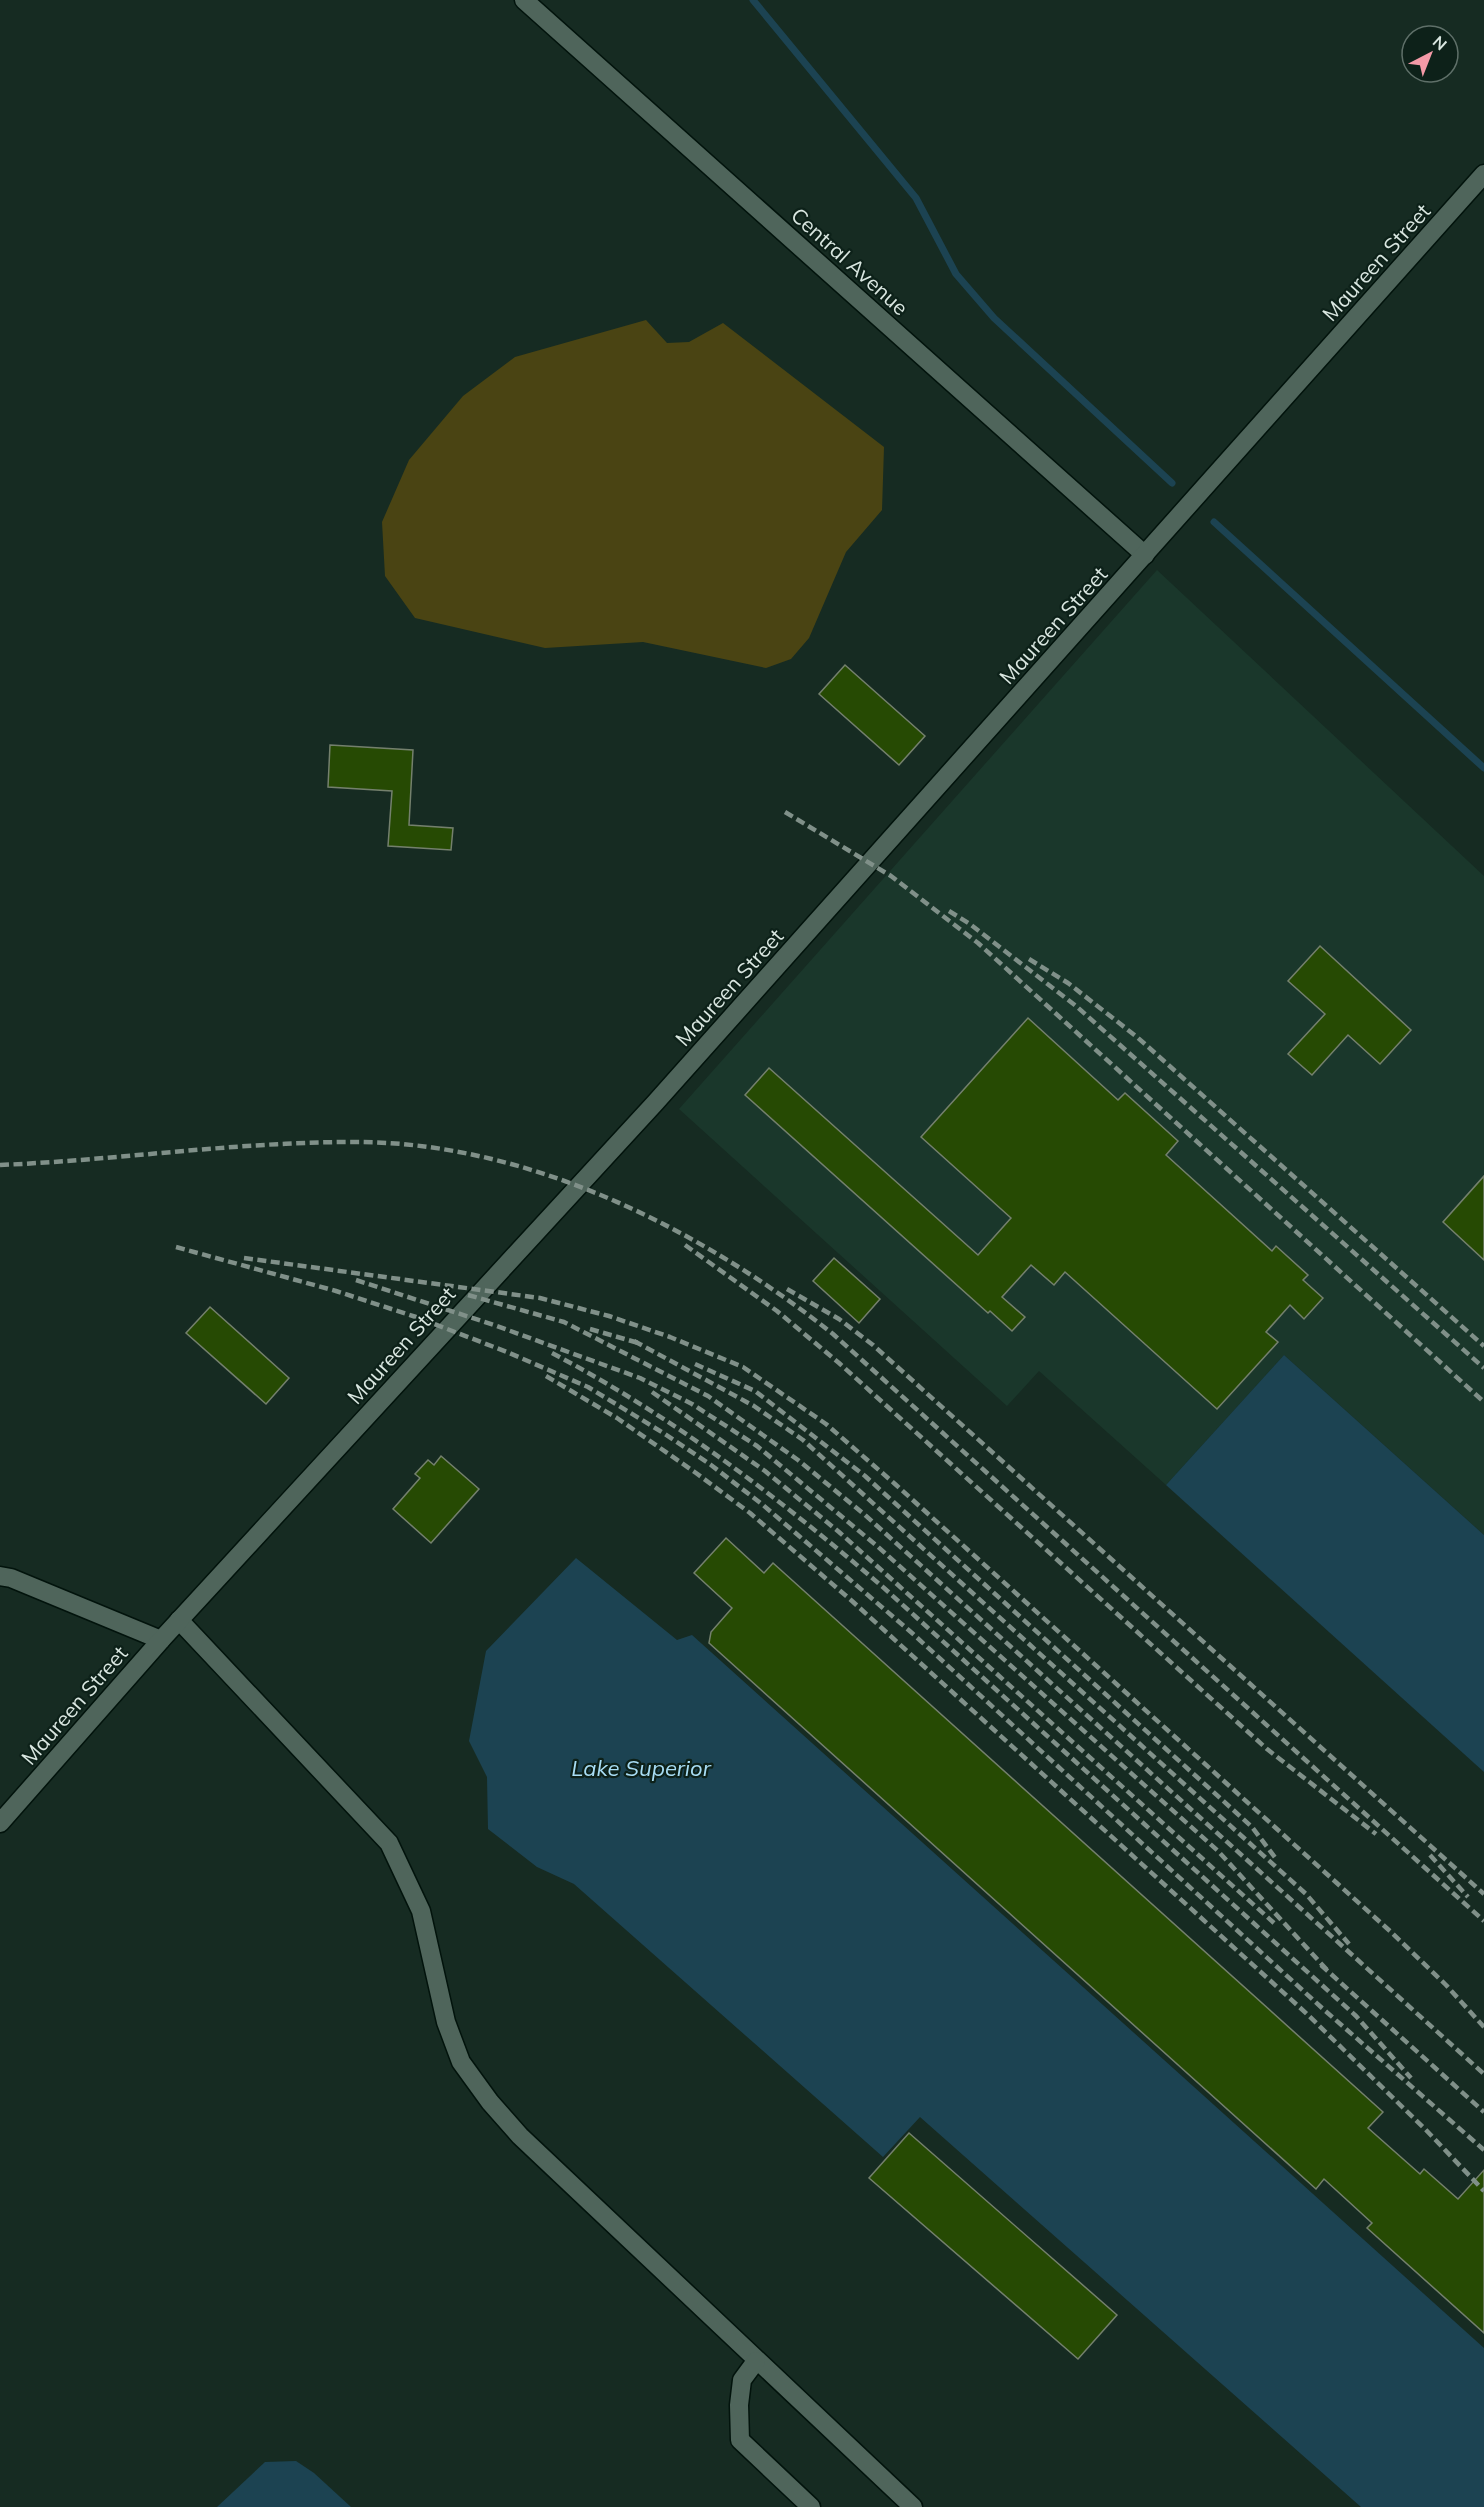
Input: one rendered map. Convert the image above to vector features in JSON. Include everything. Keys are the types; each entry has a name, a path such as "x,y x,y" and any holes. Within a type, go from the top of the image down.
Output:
{"street":[{"name":"Central Avenue","path":"524,0 1145,555"},
{"name":"Maureen Street","path":"0,1823 179,1620 655,1103 1484,174"},
{"path":"0,1576 11,1578 161,1640"},
{"path":"179,1620 389,1843 421,1911 446,2022 461,2062 490,2102 520,2136 913,2507"},
{"path":"756,2361 742,2380 739,2405 740,2440 811,2507"}],"shaded area":[{"path":"646,320 667,343 689,342 723,323 884,447 882,510 846,552 809,638 791,659 766,668 643,642 545,648 415,618 385,576 382,522 409,460 463,396 515,357"},
{"path":"1157,570 1484,876 1484,1535 1284,1355 1166,1485 1039,1371 1007,1406 679,1109"}],"water":[{"path":"1284,1355 1484,1535 1484,1772 1166,1485"},
{"name":"Lake Superior","path":"576,1558 677,1640 692,1635 1484,2348 1484,2507 1361,2507 920,2117 883,2157 574,1884 537,1867 488,1829 487,1777 469,1741 486,1651"},
{"path":"296,2461 314,2473 351,2507 217,2507 265,2462"}],"building":[{"path":"845,665 925,736 899,765 819,694"},
{"path":"330,745 413,750 409,825 453,828 451,850 388,846 392,791 328,787"},
{"path":"1320,946 1411,1030 1380,1064 1348,1035 1312,1075 1288,1054 1325,1014 1288,981"},
{"path":"1028,1018 1118,1100 1125,1093 1178,1141 1166,1155 1272,1251 1276,1246 1308,1275 1303,1280 1323,1298 1304,1319 1290,1305 1266,1332 1278,1342 1217,1409 1065,1272 1054,1285 1031,1265 1002,1297 1025,1317 1012,1331 990,1311 988,1313 745,1095 769,1068 978,1255 1011,1218 921,1137"},
{"path":"1484,1176 1484,1260 1443,1222"},
{"path":"834,1258 880,1299 859,1323 813,1281"},
{"path":"210,1307 289,1378 266,1404 186,1333"},
{"path":"441,1456 479,1489 431,1543 393,1509 420,1478 415,1474 428,1460 434,1465"},
{"path":"726,1538 764,1573 773,1563 1383,2112 1368,2128 1420,2174 1424,2169 1458,2199 1484,2170 1484,2333 1367,2228 1372,2223 1324,2179 1316,2189 709,1643 711,1632 732,1608 694,1573"},
{"path":"909,2133 1117,2315 1078,2359 869,2178"}],"waterway":[{"path":"753,0 916,198 956,274 994,318 1172,483"},
{"path":"1214,522 1484,768"}],"railway":[{"path":"785,812 891,876 978,943 1484,1402"},
{"path":"949,911 970,924 1076,1006 1484,1368"},
{"path":"1029,959 1068,983 1137,1037 1484,1346"},
{"path":"0,1165 265,1145 353,1142 418,1146 482,1157 546,1175 608,1198 669,1227 727,1260 782,1296 833,1334 1484,1921"},
{"path":"685,1245 777,1311 839,1363 1267,1749 1376,1834"},
{"path":"176,1247 336,1291 416,1317 507,1352 588,1387 711,1465 763,1505 912,1633 1322,2008 1484,2150"},
{"path":"244,1258 540,1298 609,1316 670,1337 743,1367 826,1424 895,1484 1391,1932 1446,1985 1484,2027"},
{"path":"356,1280 494,1325 640,1378 692,1404 757,1446 877,1546 1218,1851 1328,1971"},
{"path":"787,1289 839,1319 873,1345 1484,1894"},
{"path":"468,1295 564,1322 708,1396 798,1460 865,1515 1484,2074"},
{"path":"590,1329 642,1344"},
{"path":"634,1341 754,1406 803,1440 1306,1894 1349,1944"},
{"path":"552,1353 641,1404 683,1432 765,1491 845,1555 1356,2016 1411,2078"},
{"path":"695,1364 755,1391 865,1476 1252,1827 1277,1860"},
{"path":"546,1376 617,1418 696,1473 750,1513 852,1601 1307,2014 1426,2130 1484,2191"},
{"path":"652,1392 765,1471 839,1532 1274,1923"},
{"path":"1430,1855 1468,1897"},
{"path":"1321,1965 1484,2112"}]}
